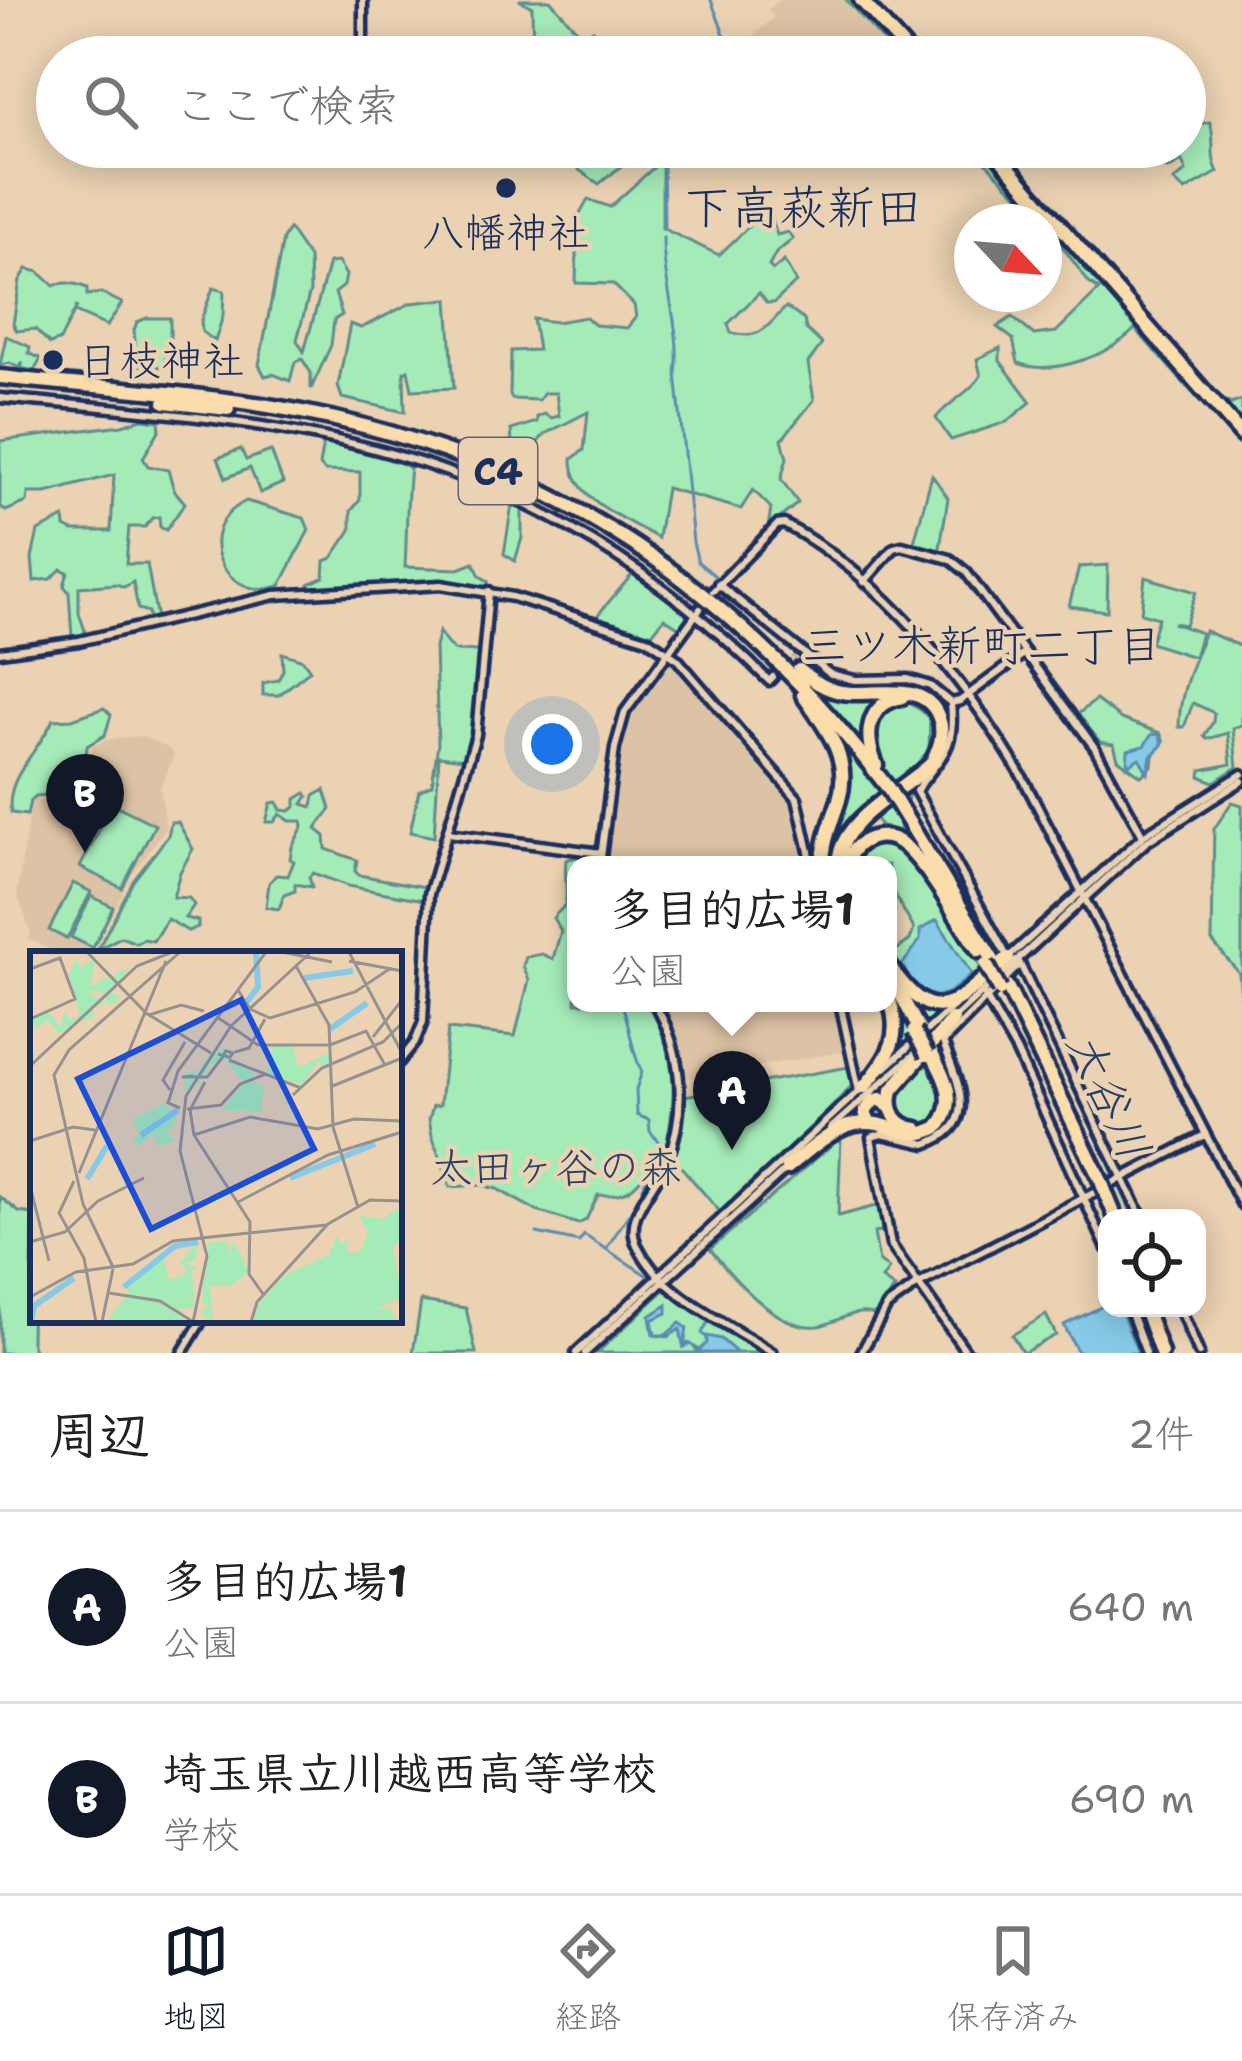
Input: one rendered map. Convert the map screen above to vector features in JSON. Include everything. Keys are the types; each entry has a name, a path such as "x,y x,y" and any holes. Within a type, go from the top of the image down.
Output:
{"highway":[{"path":"861,0 894,36"},
{"path":"1009,168 1242,435"},
{"name":"C4","path":"0,380 269,406 423,442 520,481 583,513 715,592 793,673 894,804 1004,988 1107,1209"},
{"name":"C4","path":"0,380 304,421 395,442 540,498 637,554 737,630 803,695 884,790"},
{"path":"715,592 814,681 854,694 915,694 937,711 941,739 931,764 855,826 844,840 841,856"},
{"path":"803,695 836,743 843,764 842,788 823,856"},
{"path":"838,856 837,846 850,825 904,783 932,753 938,727 934,715 907,697 885,703 870,720 869,745 884,790"},
{"path":"847,856 865,840 884,836 896,840 918,862 986,958"},
{"path":"897,977 917,1002 938,1006 1015,960"},
{"path":"897,987 916,1030"},
{"path":"787,1168 845,1127 869,1123 919,1135 945,1119 950,1095 897,998"},
{"path":"861,1089 891,1051 896,1036 893,1012"},
{"path":"890,1107 892,1090 901,1075 953,1019"},
{"path":"869,1123 865,1112 880,1099 910,1128 929,1126 939,1118 945,1094 929,1053"},
{"path":"1152,1317 1165,1353"}],"street":[{"path":"363,0 363,36"},
{"path":"0,398 274,428 387,452 492,486 640,570 698,612 769,681 773,677"},
{"path":"1138,1209 1015,960 916,791 948,750 953,731 950,704 930,686 908,679 855,680 830,674 715,592 782,524 864,582 904,619 969,694 1024,780 1242,1205"},
{"path":"864,582 898,546 950,560 966,572 1095,748 1143,836"},
{"path":"0,652 79,641 275,595 440,585 489,591 628,632 668,652 789,785 801,810 810,856"},
{"path":"402,1058 422,1028 428,973 427,904 476,735 489,591"},
{"path":"601,856 618,731 631,703 698,612"},
{"path":"950,704 1025,653"},
{"path":"1082,894 1146,842 1242,777"},
{"path":"576,1353 953,1019 1143,836 1242,777"},
{"path":"448,833 601,853"},
{"path":"967,1353 891,1245 871,1137 883,1134 926,1144 953,1126 961,1090 943,1042 1015,960"},
{"path":"585,1353 861,1089 1015,960"},
{"path":"986,996 1097,1191 1100,1209"},
{"path":"658,1012 678,1067 677,1127 668,1159 634,1222 633,1236 663,1277 773,1353"},
{"path":"842,1012 861,1089"},
{"path":"861,1353 887,1306 916,1285 1205,1136"},
{"path":"1132,1317 1146,1353"},
{"path":"1184,1317 1199,1353"},
{"path":"182,1353 200,1323"}],"shaded area":[{"path":"779,0 843,0 876,36 753,36 774,17 768,10"},
{"path":"667,663 674,663 785,788 798,812 806,856 606,856 621,733 633,708"},
{"path":"140,736 172,751 174,757 160,787 166,827 131,876 94,949 54,951 29,939 17,892 31,801 86,796 92,747 106,740"},
{"path":"664,1012 838,1012 846,1051 683,1079 676,1036"}],"green space":[{"path":"519,0 550,0 582,36 533,36 532,7"},
{"path":"873,0 905,36 879,36 847,1"},
{"path":"1210,122 1218,172 1185,191 1174,181 1186,171 1206,168 1206,123"},
{"path":"580,168 619,168 599,184"},
{"path":"653,168 662,168 662,228 719,255 768,208 777,235 788,232 793,239 769,266 773,270 784,261 796,282 774,303 767,303 759,293 728,324 731,333 757,333 786,307 804,320 806,329 822,344 808,363 814,400 782,439 787,458 781,479 798,503 768,528 771,508 753,490 741,509 666,488 658,538 603,507 574,473 572,459 584,450 588,412 545,434 525,457 513,456 511,430 537,422 544,414 559,416 556,393 544,393 539,400 512,399 510,395 511,351 538,350 533,319 556,322 586,317 595,325 627,328 636,317 634,305 613,284 576,283 577,246 565,249 563,243 574,236 574,224 588,199 610,207"},
{"path":"991,168 1013,168 1043,204 1026,204"},
{"path":"1062,215 1132,304 1215,395 1231,404 1242,400 1242,448 1135,329 1080,361 1047,367 1018,363 1013,339 997,327 1012,317 1034,335 1056,332 1099,290 1062,246"},
{"path":"289,229 309,258 310,291 297,340 304,352 329,263 338,262 346,275 344,286 335,293 342,315 334,320 331,345 311,389 311,373 302,359 295,362 290,381 265,376 259,365 283,239"},
{"path":"27,269 39,272 54,286 75,284 87,288 87,295 101,293 122,303 107,326 75,312 77,306 60,340 50,344 35,329 17,331 13,324 20,280"},
{"path":"213,288 224,291 215,341 202,332 201,320"},
{"path":"448,299 454,388 412,390 408,370 404,372 405,412 342,398 338,386 350,324 361,328 411,303"},
{"path":"170,318 170,348 162,367 137,365 134,330 137,322"},
{"path":"6,336 30,347 29,353 41,359 34,371 21,368 23,362 19,368 0,365"},
{"path":"1000,348 1000,361 1031,402 1007,422 951,440 936,418 981,376 977,359"},
{"path":"142,419 159,421 160,429 143,458 148,466 168,470 174,490 185,503 166,530 160,527 159,517 145,527 129,527 126,564 147,564 157,619 149,619 148,612 138,609 133,582 124,587 79,587 85,631 81,637 72,637 69,592 64,586 68,572 61,569 51,579 34,581 32,558 38,531 64,518 65,527 73,531 111,531 114,475 46,493 28,493 27,502 6,511 0,506 0,441"},
{"path":"323,444 393,457 410,468 405,567 459,569 474,563 488,581 487,590 439,582 309,589 309,584 324,577 325,561 351,530 351,511 360,500 360,472 325,471 319,465"},
{"path":"241,449 246,460 271,451 283,483 260,493 250,468 226,478 218,458"},
{"path":"932,475 948,498 939,554 913,546"},
{"path":"246,501 304,518 309,530 280,586 260,589 242,584 220,561 220,529 229,513"},
{"path":"512,504 522,508 522,538 515,561 504,554"},
{"path":"1108,565 1107,611 1069,606 1079,567"},
{"path":"635,571 690,612 680,628 664,618 651,635 596,617"},
{"path":"1145,577 1196,592 1185,625 1173,623 1201,633 1194,657 1150,643 1158,618 1141,613"},
{"path":"1205,631 1242,647 1242,725 1233,728 1237,767 1214,782 1200,776 1201,770 1231,764 1228,733 1207,739 1204,736 1214,713 1193,703 1184,727 1179,727 1184,691"},
{"path":"439,632 455,651 480,652 473,732 465,759 439,756 434,837 410,832 419,791 432,784 438,744 435,647"},
{"path":"282,653 303,660 310,670 279,695 263,695 263,683 278,680 283,670"},
{"path":"811,684 891,697 930,718 929,750 916,765 900,829 915,864 992,985 939,1041 957,1102 950,1129 938,1137 919,1140 872,1127 861,1078 885,1046 889,1012 897,1012 897,978 901,975 897,950 910,940 914,929 897,899 897,856 855,856 864,843 893,842 868,808 849,822 830,856 827,852 849,781 843,754 849,729"},
{"path":"1096,700 1121,719 1160,733 1164,741 1152,766 1141,776 1118,759 1114,744 1100,742 1078,714"},
{"path":"104,708 111,715 105,735 87,746 86,757 68,758 85,759 82,792 36,796 27,815 11,813 17,777 53,720"},
{"path":"325,790 331,809 316,829 325,836 326,849 357,860 359,875 425,887 424,900 348,886 313,873 309,877 312,887 295,884 295,891 284,895 279,909 266,907 269,883 276,875 288,876 294,861 290,859 292,847 303,826 302,821 290,821 280,814 274,822 266,822 271,803 290,811 306,793 303,804 312,807 314,796"},
{"path":"1232,802 1242,805 1242,1006 1239,973 1212,941 1214,829"},
{"path":"113,804 155,825 122,888 80,867"},
{"path":"171,822 178,822 193,849 173,897 189,898 194,905 185,918 198,921 198,927 188,931 167,919 153,941 136,943 121,937 98,949 133,881 168,836"},
{"name":"太田ヶ谷の森","path":"566,860 567,1012 654,1012 666,1041 673,1079 663,1159 630,1189 598,1195 586,1220 578,1224 537,1211 497,1189 450,1187 429,1119 433,1106 440,1105 448,1029 515,1036 529,980 523,966 526,957 542,954 553,959 561,931 553,918 566,901"},
{"path":"73,883 91,892 67,939 49,930"},
{"path":"91,896 113,907 93,948 71,937"},
{"path":"849,1067 853,1084 721,1213 682,1168 670,1162 684,1096"},
{"path":"841,1137 838,1216 880,1205 883,1230 874,1233 879,1261 889,1269 882,1279 895,1288 874,1315 860,1313 818,1326 802,1325 757,1300 710,1249"},
{"path":"0,1197 19,1212 30,1214 30,1323 35,1353 0,1353"},
{"path":"668,1287 770,1353 597,1353"},
{"path":"421,1301 466,1308 476,1353 413,1353"},
{"path":"1046,1315 1056,1335 1023,1353 1012,1335"}],"water":[{"path":"1152,734 1160,735 1162,745 1151,756 1148,773 1139,758 1127,766 1128,750 1144,746"},
{"path":"937,920 972,975 950,992 931,998 917,991 902,965 920,940 920,930"},
{"path":"667,1305 667,1313 652,1320 655,1335 666,1335 680,1323 687,1328 684,1346 690,1344 684,1347 680,1329 668,1337 653,1335 650,1316"},
{"path":"1098,1308 1098,1317 1124,1317 1138,1353 1078,1353 1064,1325"},
{"path":"707,1336 721,1339 737,1353 699,1353 692,1346 700,1350"}],"waterway":[{"path":"711,0 725,36"},
{"path":"663,168 664,229"},
{"path":"663,237 693,542 698,562 715,576"},
{"name":"大谷川","path":"1031,998 1130,1209"},
{"path":"624,1012 642,1072 636,1089 637,1115 649,1120 650,1131 660,1144 638,1200 606,1249 654,1280"},
{"path":"537,1233 579,1242 584,1235 604,1248"},
{"name":"大谷川","path":"1177,1317 1191,1353"},
{"path":"706,1337 702,1333 710,1319"}],"tunnel":[{"path":"773,677 795,657"}],"place":[{"name":"八幡神社","path":"506,188"},
{"name":"日枝神社","path":"53,360"},
{"name":"埼玉県立川越西高等学校","path":"85,853"},
{"name":"多目的広場1","path":"732,1150"}],"district":[{"name":"下高萩新田","path":"803,207"},
{"name":"三ツ木新町二丁目","path":"982,645"}]}
